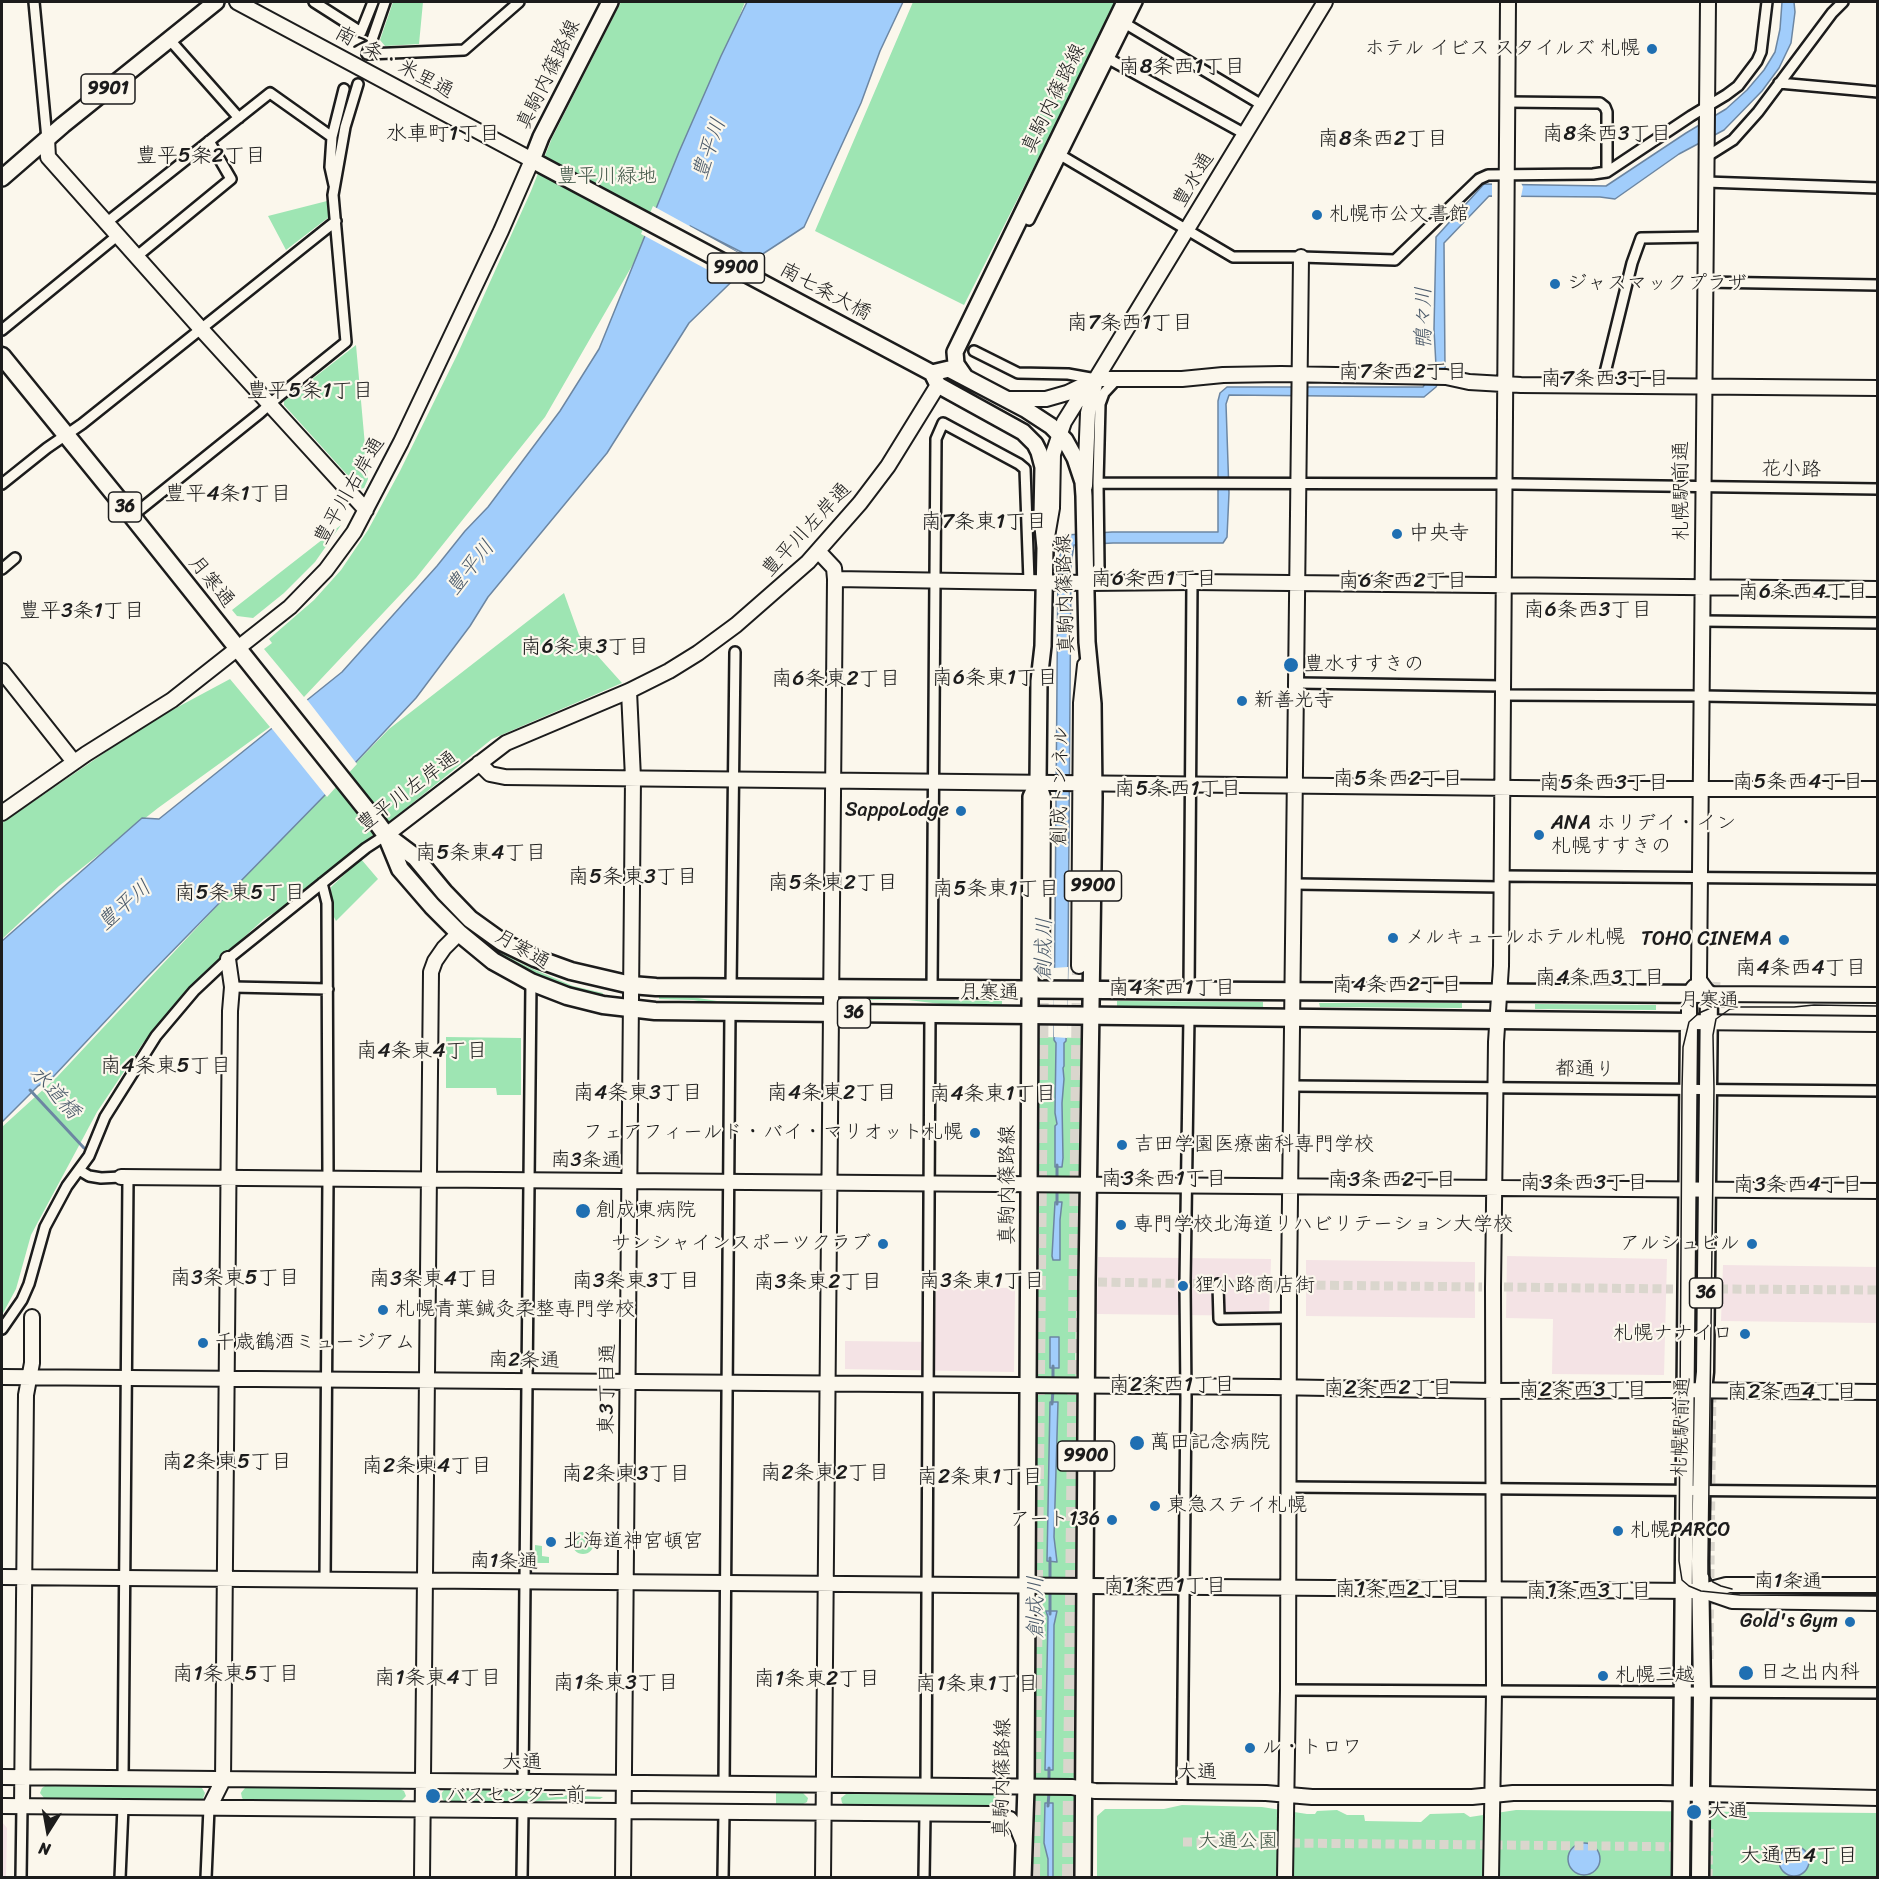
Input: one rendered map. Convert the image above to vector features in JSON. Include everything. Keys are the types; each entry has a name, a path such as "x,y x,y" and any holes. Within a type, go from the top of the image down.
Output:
{"highway":[{"name":"月寒通","path":"2,356 382,830 415,857 470,919 502,942 535,958 571,971 631,985 656,987 1689,994 1704,987"},
{"name":"月寒通","path":"382,830 400,869 459,933 493,961 531,982 567,996 603,1005 631,1009 831,1013 1689,1022"},
{"name":"札幌駅前通","path":"1681,1878 1684,1591 1705,1372 1709,1023 1704,987"},
{"name":"札幌駅前通","path":"1689,1022 1685,1390 1701,1591 1700,1878"}],"main road":[{"name":"9901","path":"2,178 216,2"},
{"name":"真駒内篠路線","path":"536,162 541,137 610,2"},
{"name":"真駒内篠路線","path":"965,377 956,364 956,352 1125,2"},
{"name":"南七条大橋","path":"536,162 935,379"},
{"name":"真駒内篠路線","path":"1023,1878 1026,1787 1031,797 1067,782 1093,704 1080,582 1084,567 1084,496 1083,482 1076,458 1060,433 1036,415 950,369 935,379 1015,426 1030,438 1040,452 1043,468 1042,516 1045,548 1043,646 1039,681 1067,782 1092,990 1086,1386 1083,1878"}],"street":[{"path":"34,2 48,157 366,510"},
{"name":"南7条・米里通","path":"237,2 536,162"},
{"path":"314,2 361,32 373,2"},
{"path":"385,2 367,54 464,50 519,2"},
{"path":"1029,220 1137,2"},
{"name":"豊水通","path":"1096,379 1325,2"},
{"path":"1491,1878 1494,1692 1492,1490 1496,1087 1501,881 1508,2"},
{"name":"札幌駅前通","path":"1704,987 1700,878 1708,2"},
{"path":"1062,156 1233,257 1395,260 1479,179 1488,175 1507,178 1607,172 1726,95 1738,86 1757,61 1761,51 1767,2"},
{"path":"1706,157 1732,140 1758,112 1832,13 1843,2"},
{"path":"1126,24 1262,105"},
{"path":"169,39 239,118"},
{"path":"1109,59 1245,134"},
{"path":"1779,83 1878,92"},
{"path":"334,187 345,127 358,84"},
{"path":"132,516 346,342 334,187 330,167 332,137 344,89"},
{"path":"106,222 270,93 332,137"},
{"path":"1507,102 1600,103 1607,112 1607,172"},
{"path":"136,257 231,179 209,141"},
{"name":"豊平川右岸通","path":"2,813 74,762 242,654 316,581 343,549 366,510 536,162"},
{"path":"1706,182 1878,188"},
{"path":"2,484 82,424 336,221"},
{"path":"2,330 117,236"},
{"path":"1602,385 1632,263 1641,238 1706,237"},
{"path":"1285,1878 1301,257"},
{"path":"1705,282 1878,285"},
{"path":"974,351 1018,373 1068,374 1096,379 1182,379 1223,375 1300,385 1446,377 1469,382 1505,385 1878,388"},
{"name":"豊平川左岸通","path":"2,1329 25,1292 45,1227 67,1186 89,1156 105,1117 156,1036 194,991 228,959 366,848 382,830 512,739 629,691 669,671 717,639 766,600 818,551 870,491 935,379"},
{"path":"1006,399 1046,399 1067,393 1096,379"},
{"path":"1045,548 1052,508 1053,454 1064,422 1079,398 1096,379"},
{"path":"1084,496 1088,413 1096,379"},
{"path":"1080,582 1099,567 1100,404 1104,393 1117,379"},
{"path":"932,989 936,439 943,423 1020,464 1025,469 1043,581"},
{"name":"花小路","path":"1098,483 1504,484 1878,489"},
{"path":"818,551 834,567 835,579 823,1878"},
{"path":"2,569 15,558"},
{"path":"835,579 1878,589"},
{"path":"1189,991 1192,582"},
{"path":"1702,621 1878,623"},
{"path":"731,988 735,652"},
{"path":"2,671 74,762"},
{"path":"1297,684 1878,699"},
{"name":"東3丁目通","path":"623,1878 633,778 629,691"},
{"path":"479,763 490,774 505,777 1878,789"},
{"name":"創成トンネル","path":"1042,966 1043,797 1067,782 1079,966"},
{"path":"1295,884 1700,878 1878,879"},
{"path":"322,882 327,903 328,988 325,1580"},
{"path":"422,1878 431,972 444,948 459,933"},
{"path":"206,1878 209,1808 223,1780 228,1178 232,987 228,959"},
{"path":"523,1782 531,982"},
{"path":"232,987 328,988"},
{"name":"月寒通","path":"1704,987 1878,995"},
{"name":"札幌駅前通","path":"1689,994 1689,1022"},
{"path":"724,1784 730,1011"},
{"path":"926,1786 930,1013"},
{"path":"1182,1793 1189,1016"},
{"name":"月寒通","path":"1689,1022 1878,1024"},
{"name":"都通り","path":"1292,1086 1878,1091"},
{"path":"79,1170 89,1176 100,1178 125,1177 127,1377 123,1778"},
{"name":"南3条通","path":"125,1177 1878,1191"},
{"path":"1218,1284 1218,1318 1289,1318"},
{"path":"21,1878 26,1395 32,1363 32,1317"},
{"name":"南2条通","path":"2,1377 1086,1386"},
{"path":"1086,1386 1493,1391 1878,1392"},
{"path":"1288,1487 1878,1492"},
{"name":"南1条通","path":"2,1576 1684,1591 1701,1591 1726,1585 1878,1585"},
{"name":"南1条通","path":"1701,1591 1732,1601 1878,1603"},
{"path":"1288,1690 1878,1693"},
{"name":"大通","path":"2,1778 1048,1787 1182,1793 1266,1793 1311,1797 1460,1797 1513,1793 1878,1798"},
{"path":"2,1806 1000,1815 1010,1819 1017,1827 1023,1842"},
{"path":"120,1878 123,1807"},
{"path":"522,1878 523,1810"},
{"path":"723,1878 724,1812"},
{"path":"924,1878 925,1814"}],"shaded area":[{"path":"1507,1256 1667,1259 1664,1375 1552,1374 1553,1319 1506,1318"},
{"path":"1098,1257 1271,1259 1269,1316 1097,1314"},
{"path":"1306,1260 1475,1262 1475,1318 1306,1316"},
{"path":"1723,1265 1877,1267 1877,1323 1721,1321"},
{"path":"936,1287 1015,1288 1014,1372 845,1369 845,1341 935,1342"},
{"path":"2,1822 7,1828 6,1877 2,1877"}],"green space":[{"path":"393,2 423,2 419,44 385,46 380,40"},
{"name":"豊平川緑地","path":"621,2 745,2 663,212 545,417 416,578 304,697 264,649 272,643 269,639 314,600 341,570 368,530 458,353 531,191 552,138"},
{"path":"913,2 1117,2 964,305 815,231"},
{"path":"327,201 329,217 286,250 268,216"},
{"path":"356,345 368,479 364,488 360,489 284,405 284,401"},
{"path":"341,525 315,562 284,593 253,618 237,616 232,610"},
{"path":"564,593 579,635 622,683 492,739 285,906 264,919 197,980 143,1043 97,1112 31,1235 16,1289 2,1315 2,1127 57,1077 218,905 389,729"},
{"path":"230,679 270,727 158,808 59,886 2,939 2,823 148,723"},
{"path":"406,854 464,924 482,939 516,961 573,986 603,993 602,996 583,993 541,978 491,949 467,930 444,907 403,857"},
{"path":"361,859 378,879 336,921 332,913 331,887"},
{"path":"659,997 692,997 717,1001 795,1002 795,1004 715,1004 693,1000 659,999"},
{"path":"859,999 1002,1001 1002,1004 941,1004 908,1000"},
{"path":"1117,1001 1263,1002 1263,1007 1117,1006"},
{"path":"1319,1003 1462,1003 1462,1008 1320,1007"},
{"path":"1535,1004 1656,1005 1656,1010 1535,1009"},
{"path":"446,1037 521,1038 521,1095 497,1095 496,1088 446,1088"},
{"path":"1039,1037 1083,1038 1080,1277 1076,1308 1075,1370 1079,1400 1076,1877 1031,1878 1035,1294 1039,1258 1036,1160"},
{"path":"579,1532 587,1532 594,1539 594,1547 587,1554 579,1554 572,1547 572,1539"},
{"path":"535,1545 542,1546 542,1556 549,1557 549,1563 535,1563"},
{"path":"45,1786 202,1788 205,1793 203,1799 200,1800 44,1798 40,1793"},
{"path":"245,1788 400,1789 406,1796 400,1802 245,1801 241,1793"},
{"path":"448,1789 524,1790 559,1795 603,1797 531,1802 446,1802 441,1794"},
{"path":"776,1792 803,1793 808,1798 807,1802 801,1805 776,1805"},
{"path":"846,1794 996,1795 996,1807 846,1806 842,1803 841,1798"},
{"name":"大通公園","path":"1182,1805 1262,1807 1307,1814 1337,1810 1347,1815 1364,1815 1365,1821 1421,1822 1430,1814 1464,1813 1470,1817 1516,1810 1877,1813 1877,1877 1097,1878 1097,1816 1105,1809 1164,1809"}],"water":[{"name":"豊平川","path":"747,2 903,2 880,51 861,103 804,227 755,259 690,226 753,261 689,323 607,453 488,597 470,626 416,698 53,1077 38,1086 2,1122 2,941 142,818 159,819 342,672 488,507 560,411 599,349 679,152"},
{"path":"1782,2 1794,2 1791,43 1779,68 1762,91 1724,130 1679,154 1615,199 1489,196 1444,243 1445,370 1436,387 1424,397 1229,395 1226,404 1229,493 1227,537 1223,543 1074,545 1071,564 1068,962 1062,1103 1063,1158 1062,1167 1055,1167 1058,562 1066,535 1112,532 1218,532 1218,401 1220,393 1227,387 1423,387 1436,366 1434,329 1436,237 1484,184 1606,186 1726,109 1747,90 1764,70 1775,52"},
{"path":"1055,1202 1062,1202 1060,1260 1053,1260 1052,1256"},
{"path":"1050,1337 1059,1337 1059,1368 1050,1368"},
{"path":"1050,1402 1058,1402 1054,1537 1057,1562 1047,1561"},
{"path":"1046,1611 1057,1611 1054,1625 1053,1770 1045,1770 1048,1617"},
{"path":"1045,1803 1053,1803 1053,1877 1048,1877 1048,1859 1044,1843"},
{"path":"1584,1843 1596,1847 1600,1859 1596,1871 1584,1875 1572,1871 1568,1859 1572,1847"},
{"path":"1794,1846 1805,1850 1809,1861 1805,1872 1794,1876 1783,1872 1779,1861 1783,1850"}],"pier":[{"path":"1492,183 1521,183 1523,187 1521,197 1492,197"},
{"path":"653,206 755,262 734,284 641,234"},
{"path":"305,697 357,764 327,797 269,725"},
{"path":"1068,967 1067,1038 1054,1037 1053,968"}],"waterway":[{"name":"水道橋","path":"30,1090 84,1148"},
{"name":"創成川","path":"1057,1165 1057,1180"},
{"name":"創成川","path":"1057,1189 1057,1204"},
{"name":"創成川","path":"1053,1366 1053,1380"},
{"name":"創成川","path":"1052,1404 1053,1390"},
{"name":"創成川","path":"1050,1558 1050,1581"},
{"name":"創成川","path":"1050,1591 1050,1614"},
{"name":"創成川","path":"1049,1768 1049,1782"},
{"name":"創成川","path":"1048,1806 1049,1792"}],"tunnel":[{"path":"1033,1878 1042,966"},
{"path":"1069,1878 1079,966"},
{"path":"1715,999 1716,982"},
{"path":"1098,1282 1277,1285"},
{"path":"1303,1285 1482,1287"},
{"path":"1504,1287 1673,1289"},
{"path":"1719,1289 1878,1290"},
{"path":"1709,1659 1712,1385"},
{"path":"1708,1878 1709,1829"},
{"path":"1183,1842 1703,1847"}],"tram line":[{"path":"1878,1006 1713,1007 1699,1013 1689,1022 1683,1047 1682,1089 1679,1561 1682,1580 1701,1591 1740,1595 1878,1596"},
{"path":"1732,1589 1713,1582 1708,1574 1708,1561 1713,1035 1716,1019 1730,1009 1734,1009"}],"place":[{"name":"ホテル イビス スタイルズ 札幌","path":"1652,49"},
{"name":"札幌市公文書館","path":"1317,215"},
{"name":"ジャスマックプラザ","path":"1555,284"},
{"name":"中央寺","path":"1397,534"},
{"name":"豊水すすきの","path":"1291,665"},
{"name":"新善光寺","path":"1242,701"},
{"name":"SappoLodge","path":"961,811"},
{"name":"ANA ホリデイ・イン 札幌すすきの","path":"1539,835"},
{"name":"メルキュールホテル札幌","path":"1393,938"},
{"name":"TOHO CINEMA","path":"1784,940"},
{"name":"フェアフィールド・バイ・マリオット札幌","path":"975,1133"},
{"name":"吉田学園医療歯科専門学校","path":"1122,1145"},
{"name":"創成東病院","path":"583,1211"},
{"name":"専門学校北海道リハビリテーション大学校","path":"1121,1225"},
{"name":"サンシャインスポーツクラブ","path":"883,1244"},
{"name":"アルシュビル","path":"1752,1244"},
{"name":"狸小路商店街","path":"1183,1286"},
{"name":"札幌青葉鍼灸柔整専門学校","path":"383,1310"},
{"name":"札幌ナナイロ","path":"1745,1334"},
{"name":"千歳鶴酒ミュージアム","path":"203,1343"},
{"name":"萬田記念病院","path":"1137,1443"},
{"name":"東急ステイ札幌","path":"1155,1506"},
{"name":"アート136","path":"1112,1520"},
{"name":"札幌PARCO","path":"1618,1531"},
{"name":"北海道神宮頓宮","path":"551,1542"},
{"name":"Gold's Gym","path":"1850,1622"},
{"name":"日之出内科","path":"1746,1673"},
{"name":"札幌三越","path":"1603,1676"},
{"name":"ル・トロワ","path":"1250,1748"},
{"name":"バスセンター前","path":"433,1796"},
{"name":"大通","path":"1694,1812"}],"district":[{"name":"南8条西1丁目","path":"1182,68"},
{"name":"水車町1丁目","path":"443,135"},
{"name":"南8条西3丁目","path":"1607,135"},
{"name":"南8条西2丁目","path":"1383,140"},
{"name":"豊平5条2丁目","path":"201,157"},
{"name":"南7条西1丁目","path":"1130,324"},
{"name":"南7条西2丁目","path":"1403,373"},
{"name":"南7条西3丁目","path":"1605,380"},
{"name":"豊平5条1丁目","path":"310,392"},
{"name":"豊平4条1丁目","path":"228,495"},
{"name":"南7条東1丁目","path":"984,523"},
{"name":"南6条西1丁目","path":"1154,580"},
{"name":"南6条西2丁目","path":"1403,582"},
{"name":"南6条西4丁目","path":"1803,593"},
{"name":"南6条西3丁目","path":"1588,611"},
{"name":"豊平3条1丁目","path":"82,612"},
{"name":"南6条東3丁目","path":"585,648"},
{"name":"南6条東1丁目","path":"995,679"},
{"name":"南6条東2丁目","path":"836,680"},
{"name":"南5条西2丁目","path":"1398,780"},
{"name":"南5条西4丁目","path":"1798,783"},
{"name":"南5条西3丁目","path":"1604,784"},
{"name":"南5条西1丁目","path":"1178,790"},
{"name":"南5条東4丁目","path":"481,854"},
{"name":"南5条東3丁目","path":"633,878"},
{"name":"南5条東2丁目","path":"833,884"},
{"name":"南5条東1丁目","path":"996,890"},
{"name":"南5条東5丁目","path":"240,894"},
{"name":"南4条西4丁目","path":"1801,969"},
{"name":"南4条西3丁目","path":"1600,979"},
{"name":"南4条西2丁目","path":"1397,986"},
{"name":"南4条西1丁目","path":"1172,989"},
{"name":"南4条東4丁目","path":"422,1052"},
{"name":"南4条東5丁目","path":"166,1067"},
{"name":"南4条東3丁目","path":"638,1094"},
{"name":"南4条東2丁目","path":"832,1094"},
{"name":"南4条東1丁目","path":"993,1095"},
{"name":"南3条西1丁目","path":"1164,1180"},
{"name":"南3条西2丁目","path":"1392,1181"},
{"name":"南3条西3丁目","path":"1584,1184"},
{"name":"南3条西4丁目","path":"1798,1186"},
{"name":"南3条東5丁目","path":"235,1279"},
{"name":"南3条東4丁目","path":"434,1280"},
{"name":"南3条東3丁目","path":"636,1282"},
{"name":"南3条東1丁目","path":"982,1282"},
{"name":"南3条東2丁目","path":"818,1283"},
{"name":"南2条西1丁目","path":"1172,1386"},
{"name":"南2条西2丁目","path":"1388,1389"},
{"name":"南2条西3丁目","path":"1583,1391"},
{"name":"南2条西4丁目","path":"1792,1393"},
{"name":"南2条東5丁目","path":"227,1463"},
{"name":"南2条東4丁目","path":"427,1467"},
{"name":"南2条東2丁目","path":"825,1474"},
{"name":"南2条東3丁目","path":"626,1475"},
{"name":"南2条東1丁目","path":"980,1478"},
{"name":"南1条西1丁目","path":"1165,1587"},
{"name":"南1条西2丁目","path":"1398,1590"},
{"name":"南1条西3丁目","path":"1589,1592"},
{"name":"南1条東5丁目","path":"236,1675"},
{"name":"南1条東4丁目","path":"438,1679"},
{"name":"南1条東2丁目","path":"817,1680"},
{"name":"南1条東3丁目","path":"616,1684"},
{"name":"南1条東1丁目","path":"977,1685"},
{"name":"大通西4丁目","path":"1799,1857"}],"water label":[{"name":"鴨々川","path":"1425,318"}]}
